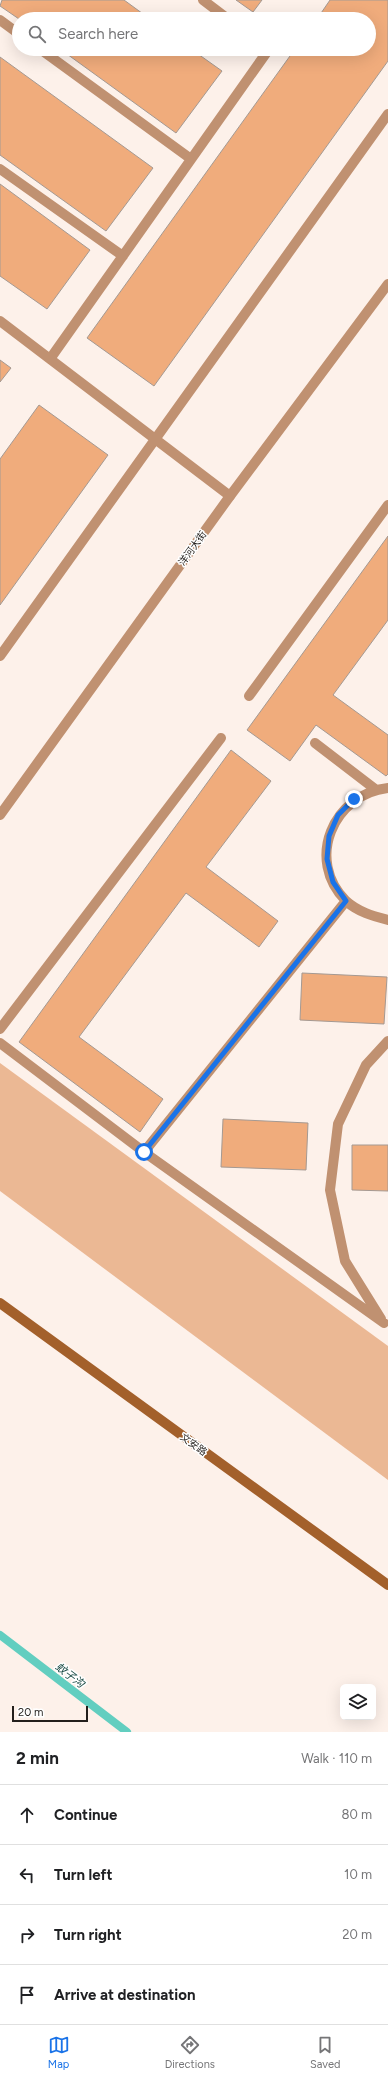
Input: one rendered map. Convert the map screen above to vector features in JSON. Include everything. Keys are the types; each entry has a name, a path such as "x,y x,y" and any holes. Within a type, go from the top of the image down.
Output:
{"main road":[{"name":"文安路","path":"0,1303 388,1585"}],"street":[{"path":"203,0 219,12"},
{"path":"0,20 12,29"},
{"path":"50,56 191,159"},
{"path":"50,359 264,56"},
{"path":"0,656 388,114"},
{"path":"0,169 122,256"},
{"name":"洋河大街","path":"0,815 230,496 388,284"},
{"path":"0,321 230,496"},
{"path":"250,696 388,505"},
{"path":"0,1029 221,738"},
{"path":"315,743 375,789"},
{"path":"388,788 375,789 354,799 338,815 329,836 327,859 333,882 346,901 365,914 388,920"},
{"path":"144,1152 346,901"},
{"path":"386,1325 345,1261 330,1190 338,1124 366,1065 388,1041"},
{"path":"0,1043 144,1152 386,1325"}],"shaded area":[{"path":"0,1063 388,1346 388,1480 0,1191"}],"building":[{"path":"2,0 124,0 140,12 12,12 12,14 0,6"},
{"path":"236,0 262,0 253,12"},
{"path":"330,0 388,0 388,61 154,386 87,338 290,56 376,56 376,12 322,12"},
{"path":"70,56 201,56 222,71 176,133"},
{"path":"0,57 153,168 106,231 0,155"},
{"path":"0,184 90,250 47,309 0,276"},
{"path":"0,360 11,368 0,382"},
{"path":"39,405 108,455 0,605 0,459"},
{"path":"388,536 388,620 333,695 388,735 388,774 386,776 316,725 290,761 247,730"},
{"path":"231,750 271,781 206,867 278,921 259,947 186,893 79,1037 163,1099 140,1132 19,1042"},
{"path":"302,973 387,977 384,1024 300,1020"},
{"path":"223,1119 308,1123 306,1170 221,1167"},
{"path":"352,1145 388,1145 388,1191 352,1190"}],"waterway":[{"name":"蚊子沟","path":"0,1635 127,1732"}],"route":[{"path":"144,1152 346,901 333,882 327,859 329,836 338,815 354,799"}]}
